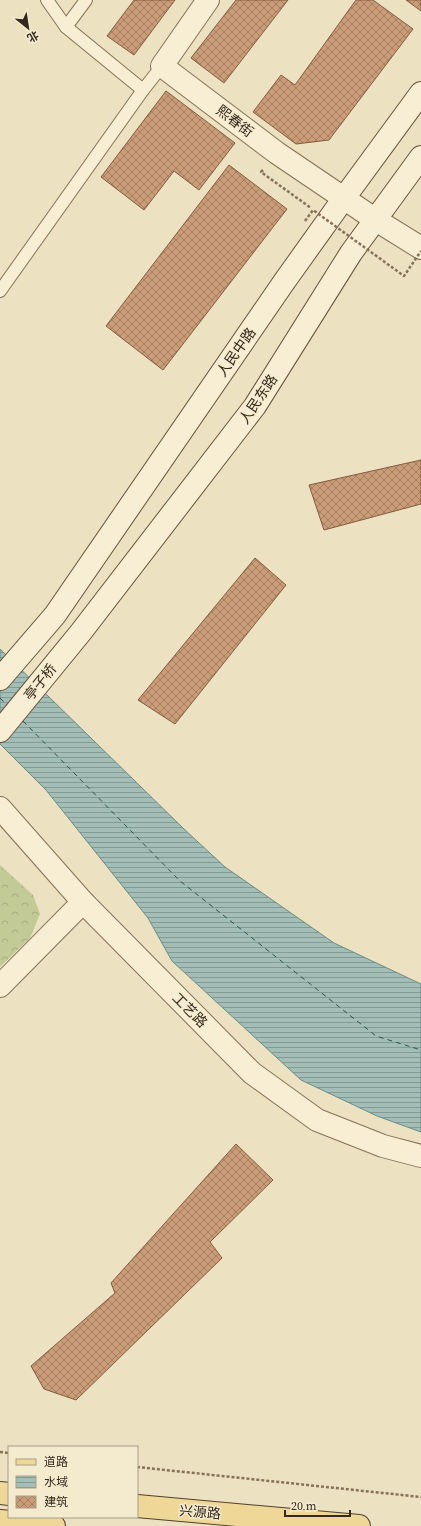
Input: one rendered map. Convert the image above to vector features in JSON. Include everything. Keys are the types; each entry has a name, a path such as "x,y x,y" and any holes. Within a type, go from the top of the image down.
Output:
{"main road":[{"path":"162,66 208,0"},
{"name":"熙春街","path":"162,66 277,153 376,220 421,248"},
{"name":"人民中路","path":"0,679 55,615 344,198 421,92"},
{"name":"人民东路","path":"81,632 255,406 351,253 421,156"},
{"name":"亭子桥","path":"0,731 81,632"},
{"name":"工艺路","path":"0,808 84,902 252,1073 317,1120 383,1146 421,1156"},
{"path":"0,986 84,902"},
{"name":"兴源路","path":"138,1506 359,1526"},
{"path":"0,1521 54,1526"}],"lane":[{"path":"47,0 66,27 143,90"},
{"path":"66,27 86,0"},
{"path":"0,291 143,90 162,66"}],"path":[{"path":"261,172 404,276 421,252"},
{"path":"305,221 313,210"},
{"path":"138,1466 421,1497"}],"green space":[{"path":"0,865 33,895 40,914 30,938 0,967"}],"water":[{"path":"0,649 184,829 225,867 334,943 421,984 421,1132 377,1116 301,1080 172,961 148,918 46,790 0,744"}],"building":[{"path":"134,0 175,0 134,55 107,36"},
{"path":"236,0 288,0 224,83 191,58"},
{"path":"356,0 373,0 413,29 329,140 296,144 253,112 281,75 295,85"},
{"path":"406,0 421,0 421,11"},
{"path":"166,91 235,143 199,190 174,171 144,210 101,177"},
{"path":"229,165 287,209 163,370 106,326"},
{"path":"421,460 421,504 324,530 309,485"},
{"path":"255,558 286,585 175,724 138,700"},
{"path":"236,1144 273,1180 210,1242 222,1258 76,1400 44,1389 31,1366 115,1293 111,1283"}],"ferry route":[{"path":"0,698 8,706"},
{"path":"23,721 180,881 376,1036 421,1050"}]}
